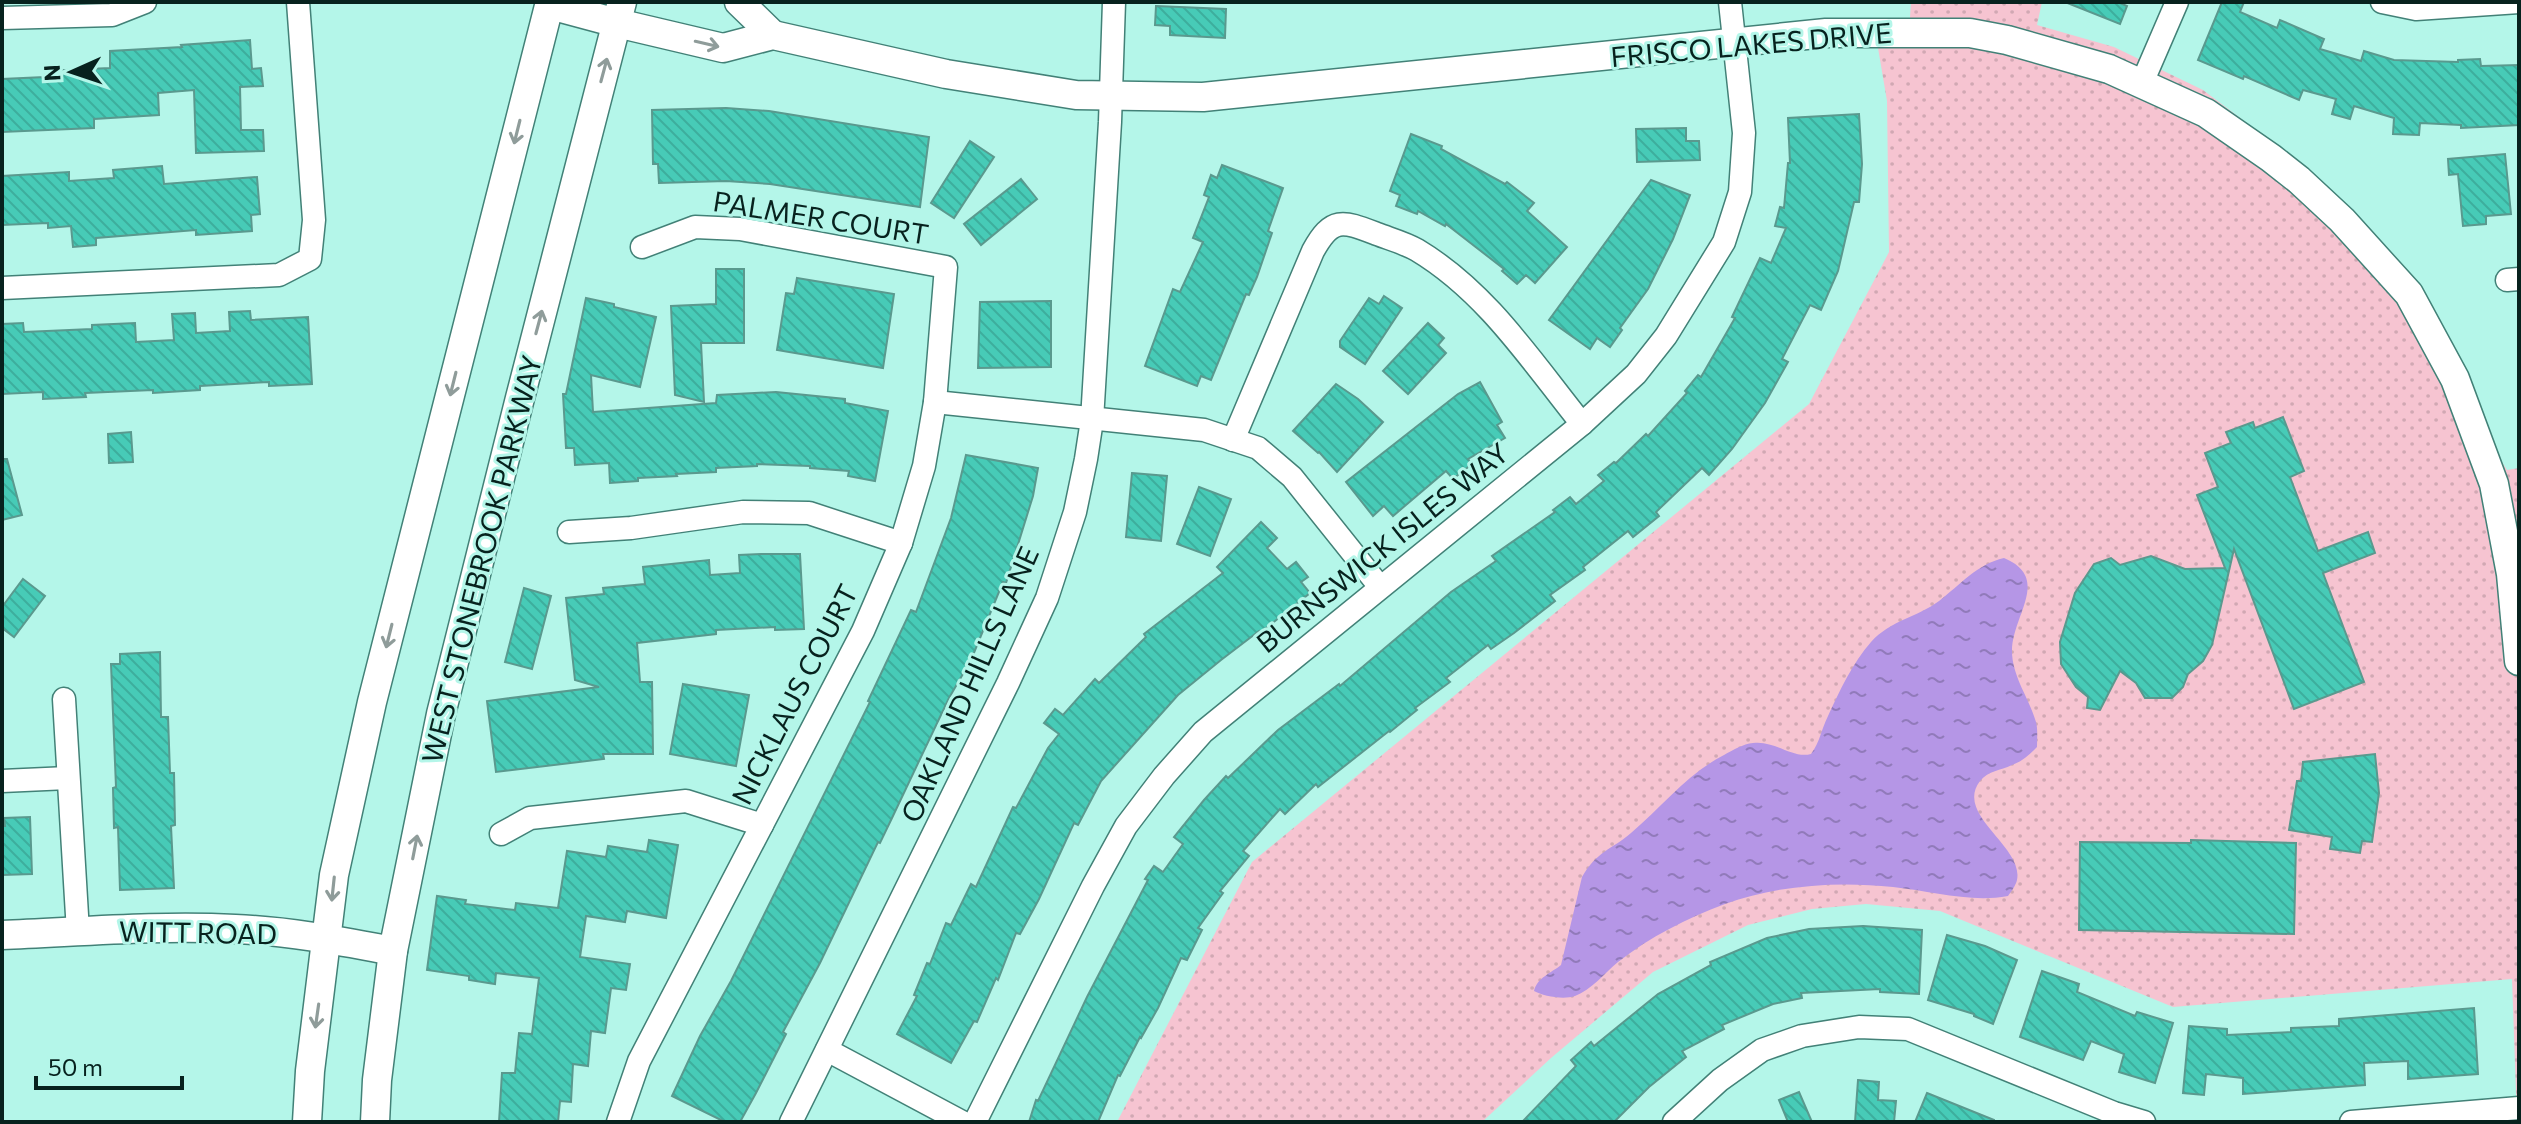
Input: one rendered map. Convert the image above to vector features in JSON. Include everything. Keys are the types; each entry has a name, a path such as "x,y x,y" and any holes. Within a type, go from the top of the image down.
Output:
{"street":[{"path":"17,12 112,15 145,2"},
{"path":"2,288 279,275 310,259 314,220 298,2"},
{"path":"739,2 773,35"},
{"name":"OAKLAND HILLS LANE","path":"791,1122 1008,683 1047,598 1075,512 1092,420 1114,2"},
{"name":"BURNSWICK ISLES WAY","path":"975,1122 1093,886 1126,826 1164,776 1203,732 1582,424 1636,374 1666,336 1724,242 1740,192 1744,133 1730,2"},
{"path":"2142,83 2177,2"},
{"path":"2382,2 2416,9 2519,2"},
{"path":"307,1122 310,1071 337,862 372,702 547,3"},
{"name":"FRISCO LAKES DRIVE","path":"547,3 619,13 723,48 773,35 946,74 1076,95 1203,97 1826,33 1970,33 2007,40 2109,69 2206,113 2299,180 2342,220 2409,294 2507,481 2519,661"},
{"name":"WEST STONEBROOK PARKWAY","path":"375,1122 377,1080 393,951 441,714 619,13"},
{"path":"1233,440 1313,251 1322,235 1333,225 1348,223 1416,250 1472,291 1500,321 1582,424"},
{"name":"PALMER COURT","path":"642,247 695,227 740,229 946,267"},
{"name":"NICKLAUS COURT","path":"618,1122 639,1061 863,631 901,543 924,466 935,402 946,267"},
{"path":"935,402 1204,430 1258,448 1292,477 1380,587"},
{"path":"569,532 631,528 743,512 809,513 901,543"},
{"path":"64,699 78,932"},
{"path":"2,781 68,778"},
{"path":"501,834 530,818 686,801 762,825"},
{"name":"WITT ROAD","path":"2,935 197,928 278,932 393,951"},
{"path":"1674,1122 1720,1080 1762,1050 1802,1036 1859,1027 1908,1029 2114,1113 2144,1122"},
{"path":"827,1050 962,1122"},
{"path":"2351,1122 2519,1108"}],"shaded area":[{"path":"1911,2 2042,2 2037,25 2114,47 2203,90 2256,130 2351,208 2413,282 2469,380 2500,459 2507,470 2519,468 2519,1122 2512,979 2173,1007 1940,911 1866,904 1812,909 1748,925 1653,972 1551,1058 1482,1122 1117,1122 1252,862 1809,404 1889,252 1887,101 1878,48 1908,48"}],"water":[{"path":"2004,558 2018,566 2026,576 2028,587 2012,651 2018,678 2036,722 2037,747 2020,761 1983,777 1974,794 1982,818 2011,855 2016,867 2016,882 2008,896 1965,897 1851,884 1766,892 1725,904 1669,929 1630,953 1592,986 1575,996 1553,997 1534,991 1541,979 1561,965 1582,877 1599,856 1631,833 1698,771 1738,748 1761,743 1797,754 1811,754 1847,678 1871,642 1887,629 1939,601 1977,570"}],"building":[{"path":"2065,2 2118,2 2127,6 2120,24"},
{"path":"2222,2 2244,2 2240,12 2277,28 2280,20 2324,39 2320,49 2361,61 2364,51 2394,60 2458,62 2480,59 2481,66 2519,65 2519,125 2461,128 2461,125 2420,123 2419,135 2393,134 2394,118 2354,106 2350,119 2332,114 2336,99 2303,90 2299,100 2244,76 2243,79 2198,60"},
{"path":"1156,6 1226,9 1225,38 1170,35 1170,26 1155,25"},
{"path":"250,40 252,69 261,68 263,86 240,87 241,130 263,130 264,151 196,153 194,90 158,93 159,115 94,119 94,128 2,132 2,79 45,77 45,71 110,68 110,51"},
{"path":"726,108 769,111 929,137 920,207 770,184 726,181 659,183 658,164 653,164 652,110"},
{"path":"1859,114 1862,164 1859,202 1854,202 1838,271 1821,310 1810,305 1782,359 1788,362 1765,403 1732,449 1709,475 1702,468 1656,512 1659,516 1633,537 1628,531 1583,567 1585,570 1550,595 1555,601 1491,649 1488,645 1446,678 1450,682 1415,708 1417,710 1318,787 1316,784 1285,814 1280,809 1243,851 1249,856 1220,891 1223,893 1198,928 1202,930 1187,960 1181,958 1158,1008 1118,1075 1098,1122 1029,1122 1036,1100 1148,880 1145,879 1154,866 1163,872 1183,844 1174,837 1204,800 1278,730 1340,686 1451,592 1496,561 1492,556 1555,512 1553,510 1570,497 1576,504 1604,481 1598,475 1616,463 1646,434 1648,436 1687,393 1685,391 1698,375 1701,377 1735,318 1732,317 1760,258 1771,263 1786,228 1775,226 1780,207 1784,208 1790,163 1788,118"},
{"path":"1686,128 1686,141 1699,141 1700,160 1637,162 1636,129"},
{"path":"1411,134 1442,146 1441,149 1505,184 1507,182 1534,203 1527,211 1567,247 1535,283 1526,275 1517,284 1502,271 1504,269 1446,224 1418,211 1417,214 1396,206 1400,195 1390,191"},
{"path":"970,141 994,157 954,218 931,203"},
{"path":"2505,154 2511,214 2486,216 2486,224 2463,226 2458,174 2449,175 2448,159"},
{"path":"1222,165 1283,188 1257,277 1249,295 1246,294 1211,380 1201,376 1197,386 1145,366 1173,289 1180,292 1203,242 1193,238 1209,197 1204,195 1211,175 1217,178"},
{"path":"162,166 164,184 257,177 260,214 251,215 252,231 196,235 196,230 96,238 96,245 73,247 71,226 48,228 48,223 2,225 2,176 69,172 69,181 114,178 113,170"},
{"path":"1021,179 1037,199 981,245 964,224"},
{"path":"1651,180 1690,195 1673,239 1648,289 1620,328 1622,330 1610,347 1597,338 1590,349 1549,320"},
{"path":"716,269 744,269 744,343 701,343 704,402 675,395 671,306 716,304"},
{"path":"797,278 894,294 883,368 777,350 786,293 794,294"},
{"path":"1384,296 1402,308 1365,364 1340,347 1340,341 1369,298 1379,304"},
{"path":"586,298 656,317 640,387 591,375 593,412 716,403 717,395 776,392 845,399 845,403 888,411 875,481 848,476 849,471 757,464 716,468 716,472 610,483 609,463 575,465 574,448 566,448 563,394 566,394"},
{"path":"1051,301 1051,367 978,368 980,302"},
{"path":"250,311 251,320 308,317 312,384 269,386 269,382 200,386 200,390 153,393 153,390 85,393 86,397 43,399 43,392 2,394 2,324 23,323 24,332 92,329 92,325 135,323 136,342 174,340 172,314 195,313 196,333 230,331 229,312"},
{"path":"1428,323 1444,338 1438,345 1446,353 1408,394 1383,371"},
{"path":"1480,382 1502,422 1497,425 1505,438 1468,459 1472,464 1453,479 1446,471 1393,516 1384,506 1373,516 1346,482 1458,394"},
{"path":"1336,384 1383,422 1337,472 1293,431"},
{"path":"2283,417 2304,471 2290,477 2318,551 2368,532 2375,553 2323,573 2364,682 2294,709 2234,549 2212,645 2203,661 2188,674 2183,687 2172,698 2145,698 2136,683 2120,671 2100,710 2087,708 2088,697 2076,687 2061,664 2060,642 2075,593 2094,564 2111,558 2120,565 2151,556 2185,569 2225,568 2197,495 2218,487 2205,453 2231,443 2226,432 2253,422 2255,428"},
{"path":"131,432 133,462 109,463 108,434"},
{"path":"966,455 1038,468 1033,496 1006,583 1003,582 971,660 949,698 880,843 783,1032 786,1034 756,1093 740,1122 725,1122 672,1096 870,702 911,610 916,612 951,518"},
{"path":"2,459 7,459 22,515 2,520"},
{"path":"1132,473 1167,476 1161,541 1126,537"},
{"path":"1199,487 1231,499 1210,556 1177,544"},
{"path":"1261,522 1277,538 1267,548 1287,569 1296,562 1308,577 1301,582 1310,593 1178,695 1101,781 1078,825 1074,823 1039,899 1020,934 1016,933 977,1022 974,1021 951,1063 897,1034 917,996 914,995 946,923 951,925 971,884 976,887 1013,807 1016,808 1048,748 1059,734 1044,723 1055,709 1063,715 1095,679 1099,683 1146,637 1144,634 1223,573 1217,567"},
{"path":"800,554 804,629 716,630 716,634 637,643 640,682 652,682 653,754 603,754 604,759 496,772 487,701 599,687 575,680 566,598 604,594 603,588 645,584 643,567 709,560 710,575 740,573 739,555"},
{"path":"23,579 45,596 14,637 2,628 2,607"},
{"path":"524,588 551,596 532,669 505,662"},
{"path":"160,652 161,717 168,717 170,773 174,773 175,825 171,826 174,888 120,890 118,827 114,828 113,788 116,787 111,664 120,664 120,654"},
{"path":"683,684 749,695 736,766 670,754"},
{"path":"2375,754 2379,793 2372,842 2362,841 2360,853 2330,849 2332,837 2289,830 2303,762"},
{"path":"30,817 32,874 2,875 4,818"},
{"path":"649,840 678,845 666,918 627,911 625,922 586,916 580,957 630,964 626,990 611,988 605,1033 591,1031 588,1066 573,1064 571,1102 560,1101 558,1122 499,1122 502,1073 515,1073 519,1033 532,1034 539,978 496,973 495,984 469,980 469,976 427,970 437,896 466,900 465,904 515,910 516,903 558,908 567,851 606,857 608,846 647,852"},
{"path":"2191,840 2296,843 2294,934 2079,930 2080,842 2191,843"},
{"path":"1863,926 1922,930 1919,994 1880,992 1880,989 1801,993 1802,998 1773,1004 1722,1025 1724,1029 1682,1051 1686,1057 1649,1087 1614,1122 1522,1122 1576,1066 1571,1060 1591,1042 1594,1046 1658,994 1711,965 1710,962 1767,938 1809,929"},
{"path":"1947,935 1985,946 2017,960 1993,1024 1974,1014 1928,1000"},
{"path":"2042,971 2079,984 2077,992 2135,1016 2137,1012 2173,1023 2155,1083 2119,1072 2124,1054 2091,1041 2083,1060 2020,1037"},
{"path":"2474,1008 2478,1074 2408,1079 2408,1061 2364,1063 2365,1085 2243,1094 2243,1078 2206,1074 2204,1095 2183,1093 2189,1026 2227,1029 2227,1035 2291,1032 2291,1028 2339,1026 2339,1019"},
{"path":"1858,1080 1879,1082 1878,1100 1896,1101 1894,1122 1855,1122"},
{"path":"1799,1092 1812,1122 1788,1122 1779,1100"},
{"path":"1927,1093 1994,1120 1994,1122 1915,1122"}]}
